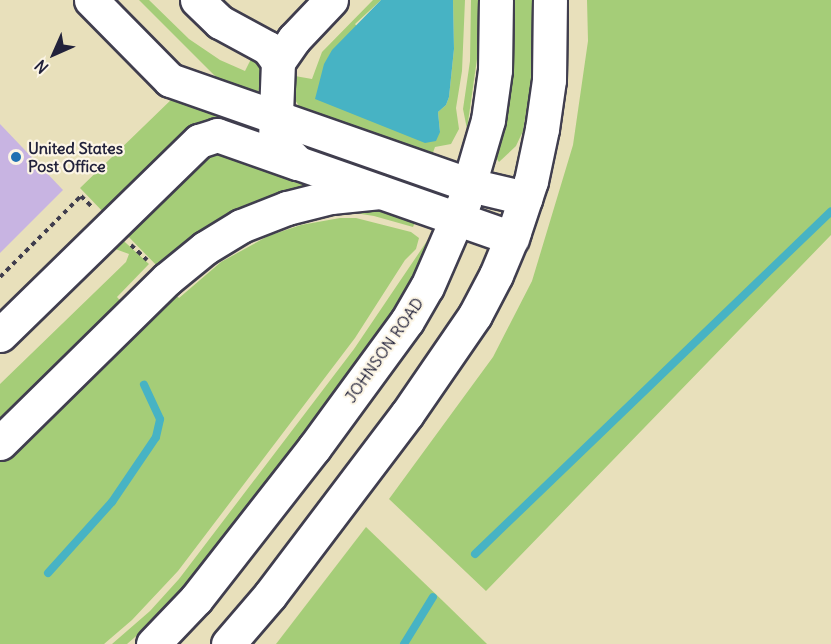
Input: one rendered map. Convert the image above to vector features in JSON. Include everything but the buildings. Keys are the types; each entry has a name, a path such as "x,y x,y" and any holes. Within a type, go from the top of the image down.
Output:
{"main road":[{"path":"91,0 170,80 470,184 525,198"},
{"path":"197,0 220,22 268,48 278,62"},
{"path":"298,164 275,140 278,116 278,62 294,39 331,0"},
{"name":"JOHNSON ROAD","path":"153,644 196,599 373,369 407,321 427,287 457,220 488,120 495,70 496,0"},
{"path":"228,644 270,595 446,360 475,315 512,238 543,129 548,90 550,0"},
{"path":"0,335 199,141 217,135 512,238"},
{"path":"0,443 159,287 205,248 241,226 287,208 331,197 380,192"}],"green space":[{"path":"139,0 149,0 189,39 220,60 245,71 253,55 256,55 265,72 256,97 219,80"},
{"path":"373,0 381,0 355,24 440,132 438,112 446,105 449,97 454,49 453,0 465,0 462,71 456,108 459,129 451,144 435,147 431,158 304,114 292,95 295,76 312,79 322,52"},
{"path":"471,0 480,0 480,38 467,129 463,109 470,61"},
{"path":"511,0 535,0 531,82 523,131 516,146 499,162 495,156"},
{"path":"587,0 831,0 831,235 486,591 389,499 493,357 532,281 573,145 588,41"},
{"path":"175,96 261,123 261,134 237,127 107,216 80,188"},
{"path":"289,133 434,186 428,192 299,148"},
{"path":"214,147 334,183 162,271 121,229"},
{"path":"366,203 416,220 413,227 374,216 342,211 244,232"},
{"path":"340,218 356,218 411,232 419,238 416,249 405,260 355,338 178,571 132,620 104,644 0,644 0,453 169,288 179,298 221,262 268,236 301,225"},
{"path":"115,233 149,264 117,297 126,307 0,432 0,384 126,262 129,254 107,246"},
{"path":"427,241 426,252 405,293 323,409 231,532 164,612 127,644 112,644 150,611 179,579 354,349"},
{"path":"366,527 445,603 487,644 276,644"}],"water":[{"path":"381,0 453,0 454,49 449,97 446,105 438,112 440,132 436,141 425,143 315,99 324,64 332,50"}],"waterway":[{"path":"475,554 831,212"},
{"path":"48,573 112,502 156,437 160,419 144,385"},
{"path":"404,644 433,597"}],"place":[{"name":"United States Post Office","path":"16,157"}]}
